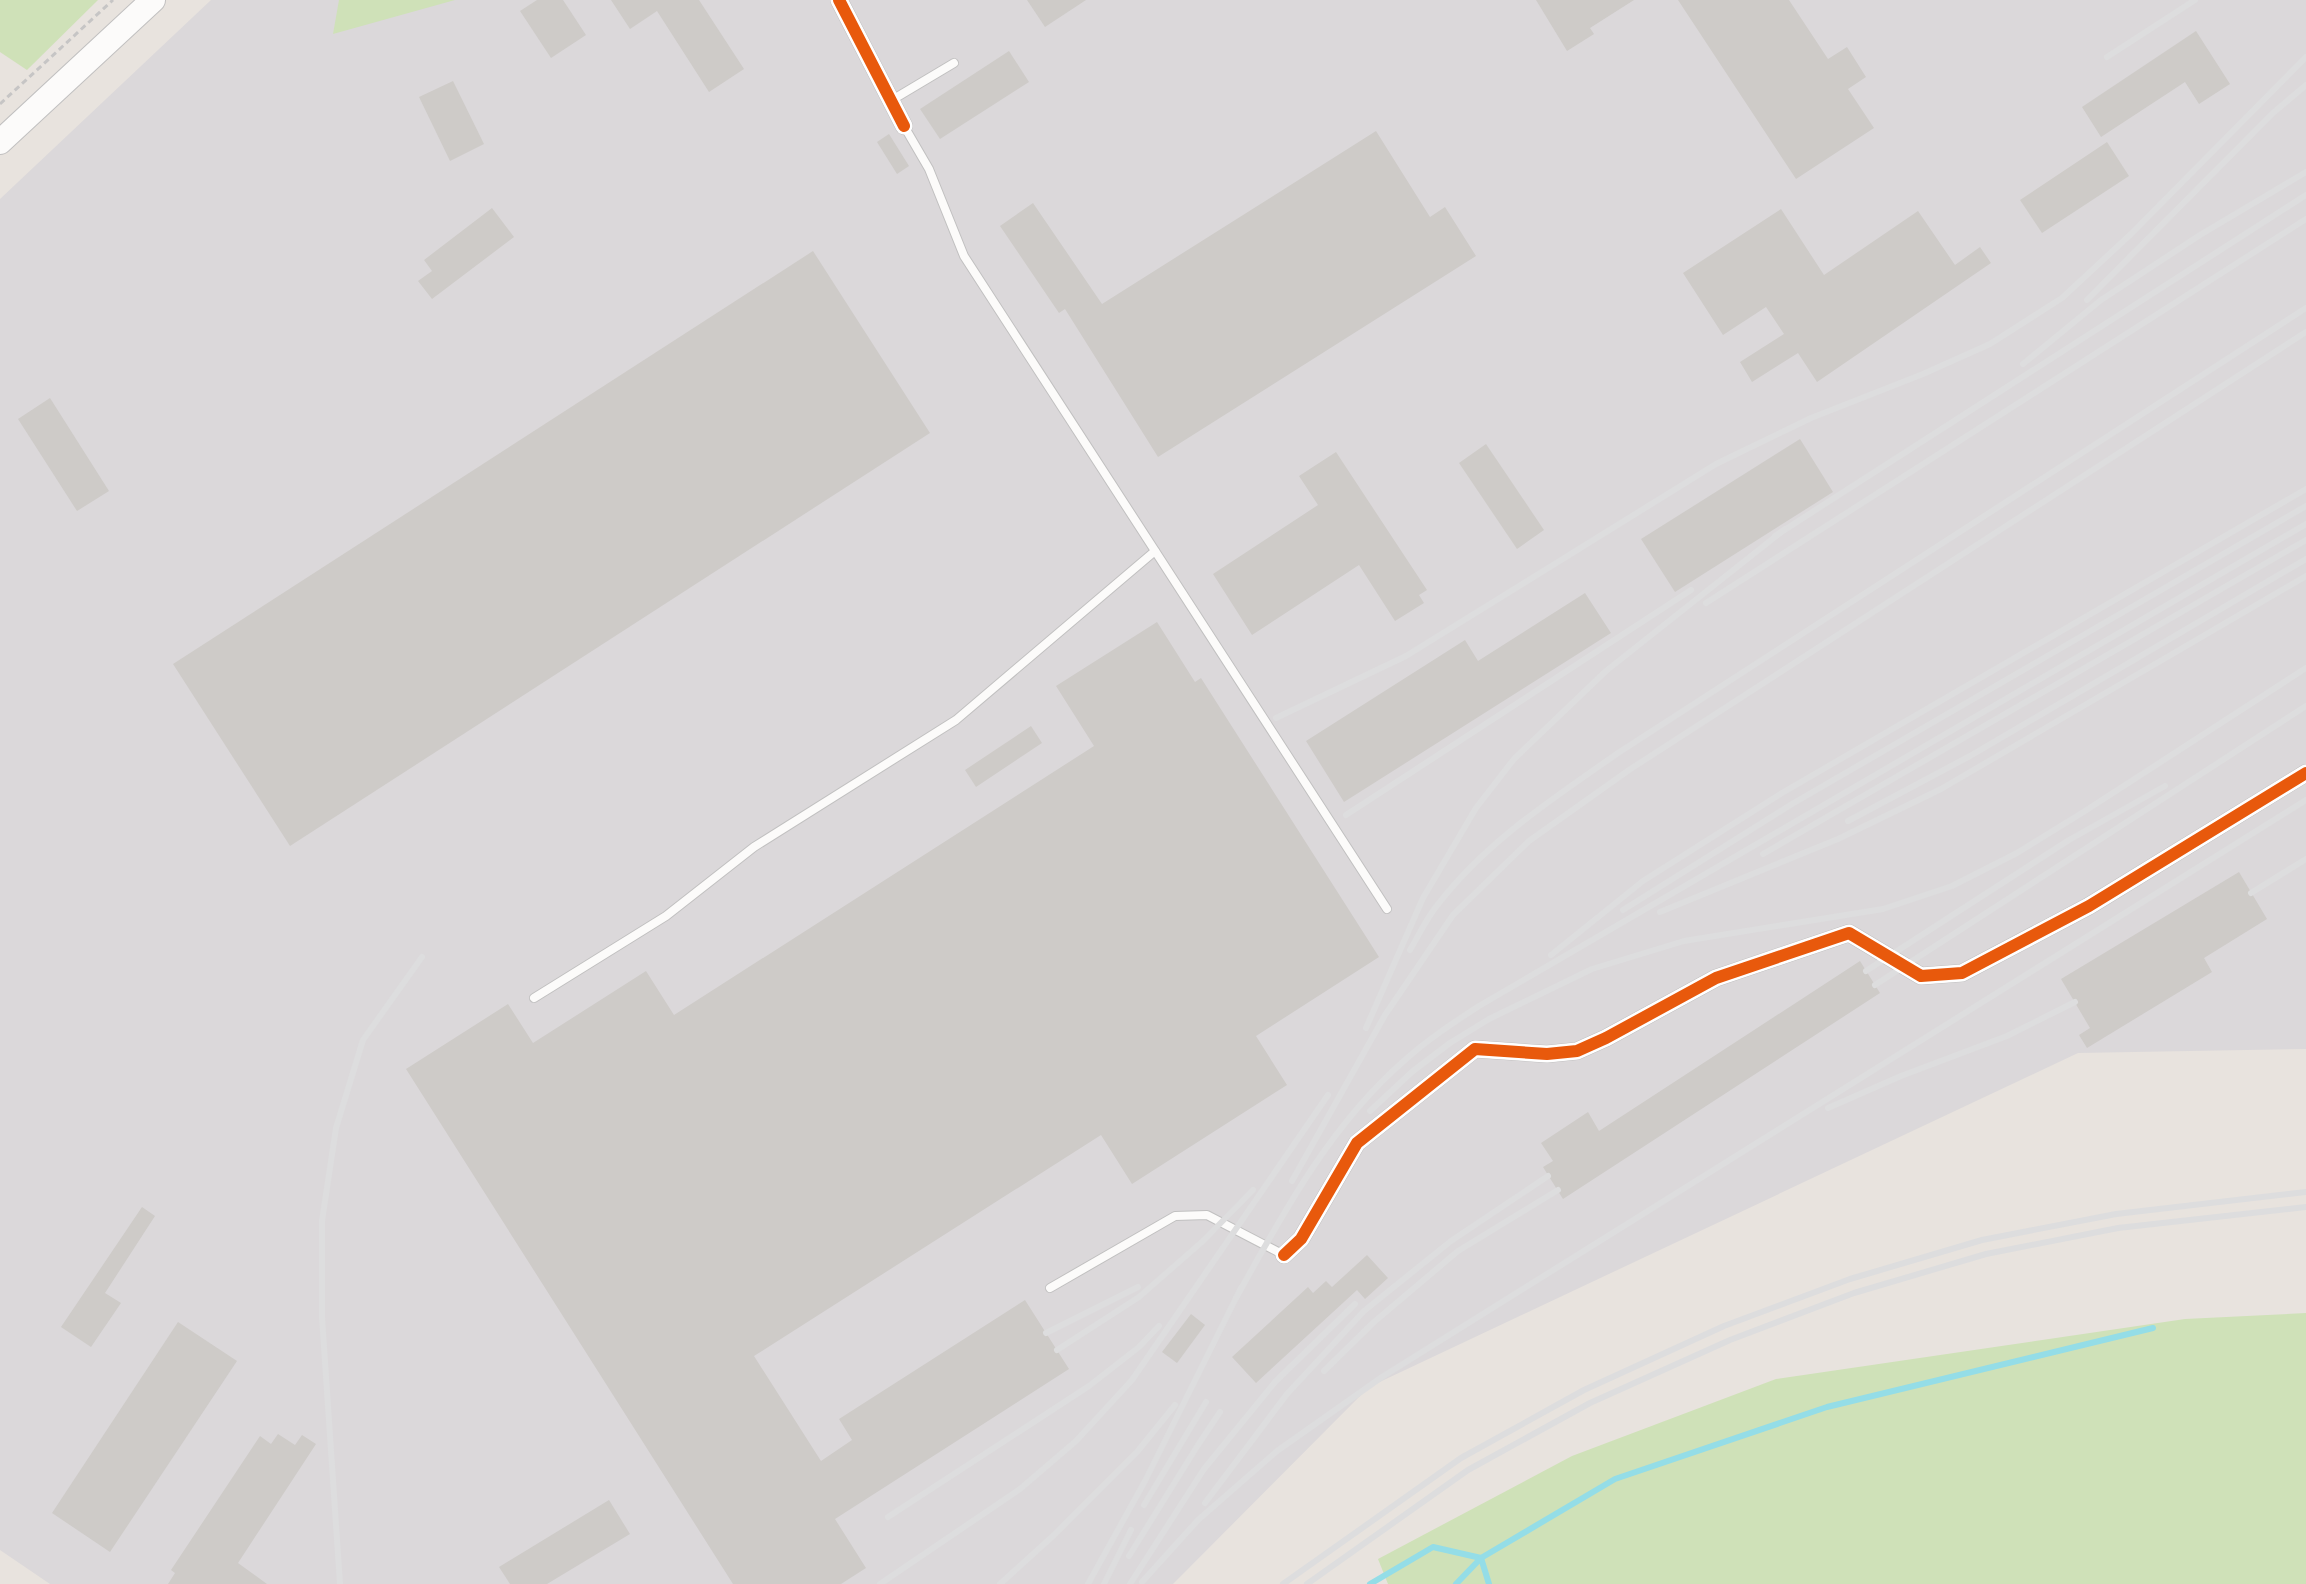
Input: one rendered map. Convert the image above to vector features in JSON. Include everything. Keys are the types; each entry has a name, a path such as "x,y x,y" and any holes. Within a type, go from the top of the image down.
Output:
{"main road":[{"path":"0,142 153,0"}],"street":[{"path":"839,0 904,126"},
{"path":"1284,1255 1301,1239 1357,1143 1475,1049 1547,1054 1577,1051 1716,978 1849,933 1921,976 1962,973 2089,906 2306,773"}],"lane":[{"path":"892,100 954,63"},
{"path":"904,126 929,169 964,256 1387,909"},
{"path":"534,998 666,916 754,847 956,720 1155,551"},
{"path":"1050,1288 1175,1216 1207,1215 1284,1255"}],"path":[{"path":"0,104 113,0"}],"shaded area":[{"path":"211,0 2306,0 2306,1049 2078,1053 1369,1387 1173,1584 50,1584 0,1550 0,199"}],"green space":[{"path":"0,0 98,0 27,70 0,52"},
{"path":"339,0 455,0 333,34"},
{"path":"2306,1313 2306,1584 1388,1584 1378,1559 1572,1456 1776,1379 2185,1319"}],"building":[{"path":"537,0 563,0 586,35 551,58 520,11"},
{"path":"611,0 699,0 744,69 709,92 657,11 630,29"},
{"path":"1027,0 1086,0 1045,27"},
{"path":"1536,0 1634,0 1590,28 1594,34 1567,51"},
{"path":"1678,0 1789,0 1828,59 1847,47 1866,77 1848,89 1874,128 1796,179"},
{"path":"2196,31 2230,84 2199,104 2185,82 2101,137 2082,107"},
{"path":"1009,51 1029,82 940,139 920,109"},
{"path":"453,81 484,144 450,161 419,97"},
{"path":"1376,131 1430,217 1445,207 1476,256 1158,457 1065,309 1059,313 1000,226 1033,203 1102,304"},
{"path":"889,134 909,166 897,174 877,142"},
{"path":"2107,142 2129,176 2042,233 2020,200"},
{"path":"492,208 514,237 432,299 418,281 432,271 424,260"},
{"path":"1781,209 1824,275 1918,211 1955,265 1980,247 1991,263 1817,382 1798,353 1752,382 1740,362 1784,334 1766,307 1723,335 1683,273"},
{"path":"813,251 930,433 290,846 173,664"},
{"path":"50,398 109,491 77,511 18,419"},
{"path":"1800,439 1833,492 1675,592 1641,539"},
{"path":"1486,444 1544,530 1517,549 1459,463"},
{"path":"1336,452 1427,590 1419,595 1424,603 1395,621 1359,565 1252,635 1213,574 1318,505 1299,476"},
{"path":"1585,593 1611,633 1344,802 1306,741 1465,640 1478,661"},
{"path":"1157,622 1195,682 1201,678 1379,957 1256,1036 1287,1085 1132,1184 1101,1135 754,1356 821,1461 852,1440 839,1419 1025,1300 1069,1369 835,1519 866,1568 841,1584 733,1584 406,1069 508,1004 533,1043 646,971 674,1015 1094,746 1056,686"},
{"path":"1031,726 1042,743 976,787 965,770"},
{"path":"2239,872 2267,919 2204,958 2212,972 2087,1048 2079,1035 2090,1028 2061,979"},
{"path":"1860,961 1880,993 1563,1199 1543,1167 1553,1161 1541,1143 1588,1112 1599,1131"},
{"path":"142,1207 155,1216 105,1293 121,1303 91,1347 61,1327"},
{"path":"1367,1255 1388,1278 1365,1299 1357,1290 1256,1383 1232,1357 1308,1287 1313,1293 1326,1281 1332,1287"},
{"path":"1191,1314 1205,1325 1177,1363 1162,1352"},
{"path":"178,1322 237,1361 110,1552 52,1513"},
{"path":"278,1434 295,1445 302,1435 316,1444 238,1563 267,1584 168,1584 175,1573 171,1570 260,1436 271,1444"},
{"path":"609,1500 630,1534 547,1584 510,1584 499,1567"}],"waterway":[{"path":"1456,1584 1481,1558 1615,1479 1827,1407 2153,1328"},
{"path":"1370,1584 1433,1547 1481,1558 1489,1584"}],"railway":[{"path":"2107,57 2195,0"},
{"path":"1276,718 1406,656 1716,464 1811,418 1990,344 2062,298 2131,234 2306,57"},
{"path":"2087,300 2273,113 2306,85"},
{"path":"2023,364 2101,300 2200,235 2306,172"},
{"path":"1775,536 2306,195"},
{"path":"1706,603 2306,219"},
{"path":"1410,950 1435,908 1458,880 1500,840 1570,787 2306,308"},
{"path":"1292,1181 1385,1015 1453,915 1529,841 1629,770 2306,332"},
{"path":"1551,955 1643,881 1782,793 2306,489"},
{"path":"1623,910 1792,804 2306,506"},
{"path":"1236,1298 1291,1202 1331,1141 1378,1085 1440,1032 1479,1006 2306,524"},
{"path":"1366,1028 1423,898 1476,808 1514,759 1606,671 1785,529"},
{"path":"1763,854 2306,540"},
{"path":"1848,821 1970,756 2306,559"},
{"path":"1660,912 1838,839 1941,789 2306,576"},
{"path":"1346,815 1691,590"},
{"path":"1370,1111 1413,1071 1450,1043 1489,1019 1592,969 1684,941 1883,909 1952,886 2017,853 2306,668"},
{"path":"1875,985 2306,706"},
{"path":"1866,971 2069,840 2165,786"},
{"path":"1142,1582 1198,1520 1277,1451 1382,1377 2306,800"},
{"path":"2251,893 2306,859"},
{"path":"340,1584 322,1317 322,1221 336,1128 363,1040 422,957"},
{"path":"1828,1108 1901,1076 2007,1036 2075,1002"},
{"path":"880,1584 1020,1489 1076,1441 1132,1380 1328,1095"},
{"path":"1205,1503 1287,1394 1364,1311 1451,1241 1548,1176"},
{"path":"1057,1350 1139,1297 1203,1241 1253,1190"},
{"path":"1324,1371 1374,1322 1458,1251 1558,1190"},
{"path":"1283,1584 1461,1458 1584,1390 1724,1326 1850,1279 1982,1240 2116,1214 2306,1192"},
{"path":"1307,1584 1468,1470 1590,1403 1730,1340 1854,1293 1986,1254 2118,1228 2306,1207"},
{"path":"1046,1333 1138,1287"},
{"path":"1088,1584 1145,1481 1241,1288"},
{"path":"1130,1584 1204,1469 1275,1382 1355,1304"},
{"path":"888,1517 1089,1386 1139,1347 1159,1326"},
{"path":"1144,1505 1206,1402"},
{"path":"1000,1584 1137,1452 1175,1405"},
{"path":"1129,1556 1220,1412"},
{"path":"1104,1584 1131,1530"}],"cycle path":[{"path":"839,0 904,126"},
{"path":"1284,1255 1301,1239 1357,1143 1475,1049 1547,1054 1577,1051 1716,978 1849,933 1921,976 1962,973 2089,906 2306,773"}]}
